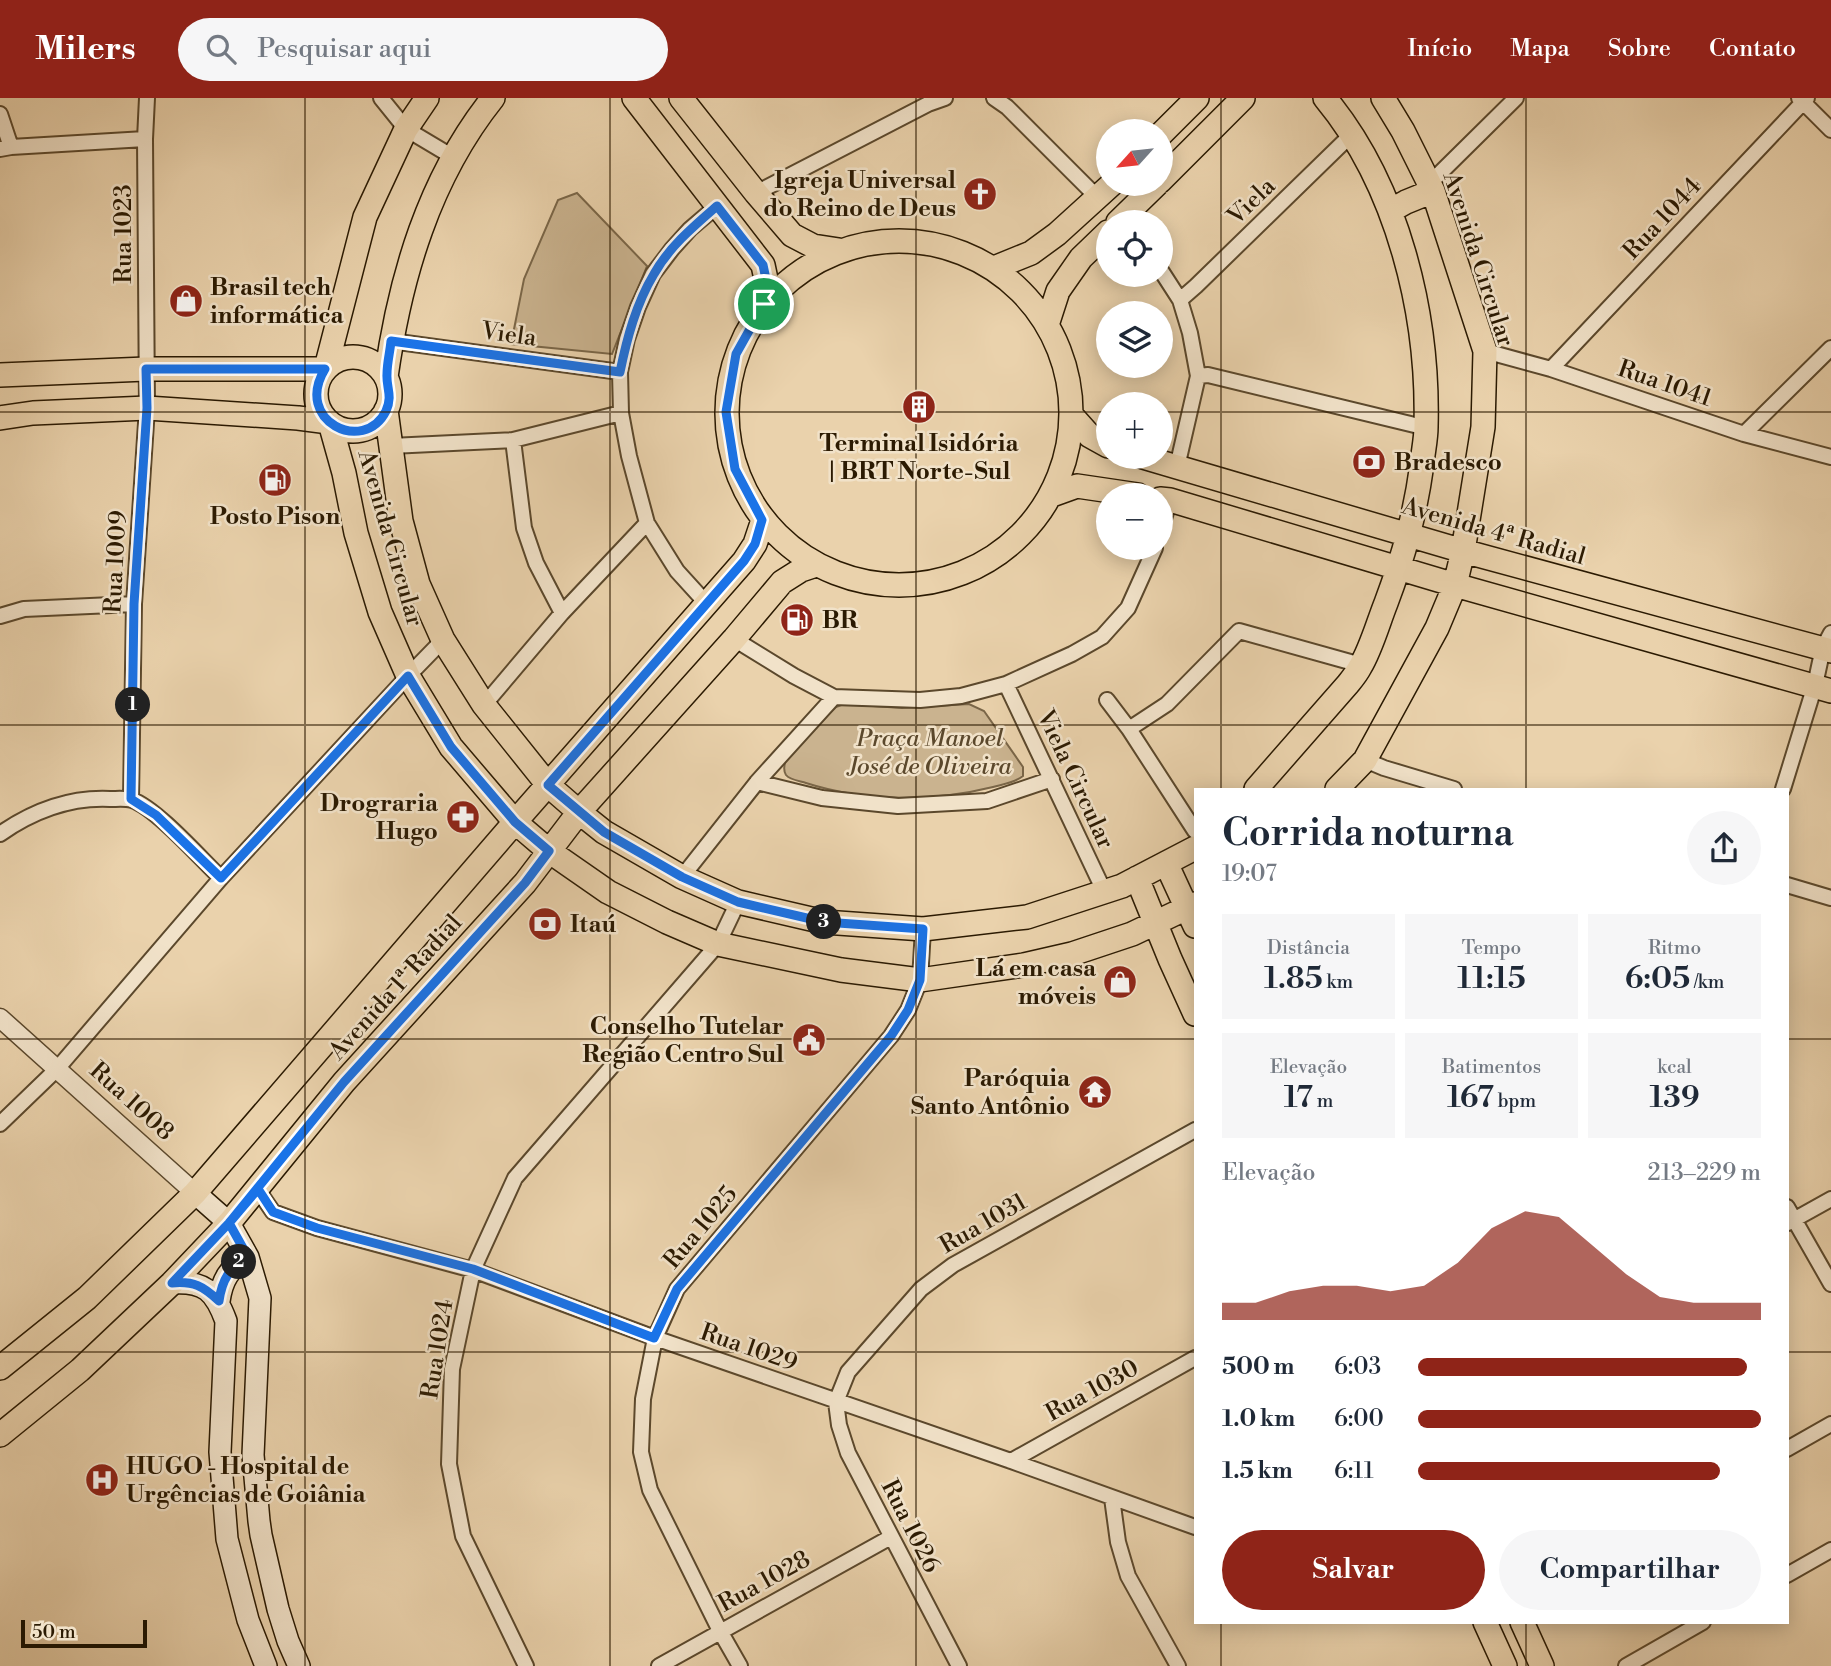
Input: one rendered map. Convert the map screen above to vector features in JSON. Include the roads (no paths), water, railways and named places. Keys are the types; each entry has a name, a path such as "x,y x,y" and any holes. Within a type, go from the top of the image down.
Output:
{"main road":[{"path":"326,369 365,217 406,130 427,98"},
{"path":"386,377 402,287 431,201 453,157 493,98"},
{"path":"634,98 763,265 767,284 764,304"},
{"path":"681,98 792,235 813,246 839,250"},
{"path":"1173,122 1197,98"},
{"path":"1173,168 1243,98"},
{"path":"1257,788 1348,684 1361,665 1410,534 1427,428 1423,343 1410,277 1390,211 1374,173 1352,134 1325,98"},
{"name":"Avenida Circular","path":"1338,788 1365,760 1437,628 1455,585 1464,551 1483,427 1485,351 1432,187 1383,98"},
{"path":"1390,211 1432,187"},
{"path":"994,268 1031,253 1099,196"},
{"path":"1131,210 1145,196"},
{"path":"887,240 936,244 994,268 1022,292 1047,325 1066,369 1073,417 1052,495 1025,532 980,567 926,585 870,584 816,565 786,544 762,520 735,469 726,412 736,354 764,304 798,270 839,250 887,240"},
{"path":"1047,325 1058,291 1081,258 1096,244"},
{"path":"0,418 33,413 147,408 298,418 330,423 346,430 364,429 381,418 390,399 390,388 380,369 359,357 347,357 335,361 326,369 316,390 321,414 330,423"},
{"path":"0,375 146,369 326,369"},
{"name":"Avenida Circular","path":"386,410 401,521 418,584 443,640 484,705 548,785 579,812 604,832 682,877 738,902 824,922 923,929 1027,918 1105,893 1194,849"},
{"path":"1073,417 1096,439"},
{"name":"Avenida Circular","path":"330,423 344,473 356,533 380,612 408,676 451,747 515,822 549,851 608,892 718,944 841,970 920,980 1060,957 1192,913"},
{"name":"Avenida 4ª Radial","path":"1173,466 1464,551 1828,644"},
{"path":"1052,495 1077,486 1096,489"},
{"path":"1173,501 1364,559 1823,688"},
{"name":"Avenida 1ª Radial","path":"0,1368 88,1298 195,1193 744,561 755,544 762,520"},
{"name":"Avenida 1ª Radial","path":"0,1435 80,1370 172,1283 229,1223 344,1082 525,883 579,812 782,582 801,570 816,565"},
{"path":"1166,863 1192,913"},
{"path":"1138,878 1194,1012"},
{"name":"Rua 1008","path":"195,1193 229,1223 248,1257 260,1298 253,1455 261,1535 278,1609"},
{"path":"248,1257 226,1274 221,1287 219,1301 226,1321 220,1452 227,1539 248,1620 266,1666"},
{"path":"172,1283 185,1282 205,1288 219,1301"},
{"path":"227,1539 242,1537 247,1541 278,1609 299,1666"},
{"path":"1486,1624 1505,1666"},
{"path":"1523,1624 1542,1666"}],"street":[{"name":"Rua 1023","path":"146,369 147,98"},
{"path":"382,98 406,130 453,157"},
{"path":"756,193 927,101 946,98"},
{"path":"994,98 1096,183"},
{"path":"1432,187 1516,98"},
{"path":"1803,99 1831,130"},
{"name":"Rua 1044","path":"1551,369 1803,99"},
{"path":"0,114 6,148 145,139"},
{"name":"Viela","path":"1180,300 1352,134"},
{"path":"706,604 677,571 647,523 629,456 621,412 620,372 627,338 653,274 681,239 717,206"},
{"path":"1172,287 1180,300 1190,333 1198,376 1177,467"},
{"name":"Viela","path":"391,341 620,372"},
{"path":"1744,435 1831,348"},
{"name":"Rua 1041","path":"1485,351 1551,369 1744,435 1831,457"},
{"name":"Rua 1009","path":"131,799 134,604 147,408 146,369"},
{"path":"1198,376 1208,375 1427,428"},
{"path":"391,446 513,440 621,412"},
{"path":"513,440 524,528 536,563 562,613"},
{"path":"484,705 562,613 647,523"},
{"path":"734,639 834,698 920,700 961,696 1006,684 1102,637 1128,608 1149,560"},
{"path":"0,616 24,609 134,604"},
{"path":"1129,729 1167,704 1239,631 1361,665"},
{"path":"0,1124 57,1069 221,878 443,640"},
{"path":"1783,788 1823,688 1828,644"},
{"name":"Viela Circular","path":"1006,684 1105,893"},
{"path":"682,877 757,782 834,698"},
{"path":"1107,701 1129,729 1194,829"},
{"path":"1365,760 1451,788"},
{"path":"757,782 822,798 898,806 987,801 1052,779"},
{"path":"0,834 31,815 66,802 97,798 131,799 156,815 221,878"},
{"path":"1789,886 1831,898"},
{"name":"Rua 1024","path":"526,1666 464,1536 449,1464 452,1369 473,1269 515,1178 718,944 738,902"},
{"name":"Rua 1025","path":"740,1666 650,1490 641,1452 642,1399 654,1338 677,1289 891,1036 908,1010 920,980 923,929"},
{"name":"Rua 1008","path":"0,1018 195,1193"},
{"name":"Rua 1031","path":"836,1402 848,1372 921,1289 953,1265 1194,1131"},
{"name":"Rua 1029","path":"258,1189 273,1212 317,1228 473,1269 654,1338 1194,1527"},
{"path":"1831,1199 1789,1217 1831,1284"},
{"name":"Rua 1030","path":"1011,1461 1194,1359"},
{"name":"Rua 1026","path":"836,1402 839,1425 848,1453 959,1666"},
{"path":"1789,1448 1831,1424"},
{"path":"1112,1498 1118,1542 1128,1576 1178,1666"},
{"name":"Rua 1028","path":"659,1666 891,1537"},
{"path":"1789,1574 1831,1550"},
{"path":"1626,1666 1700,1624"}],"place":[{"name":"Igreja Universal do Reino de Deus","path":"980,194"},
{"name":"Brasil tech informática","path":"186,301"},
{"name":"Terminal Isidória | BRT Norte-Sul","path":"919,407"},
{"name":"Bradesco","path":"1369,462"},
{"name":"Posto Pison","path":"275,480"},
{"name":"BR","path":"797,620"},
{"name":"Drograria Hugo","path":"463,817"},
{"name":"Itaú","path":"545,924"},
{"name":"Lá em casa móveis","path":"1120,982"},
{"name":"Conselho Tutelar Região Centro Sul","path":"809,1040"},
{"name":"Paróquia Santo Antônio","path":"1095,1092"},
{"name":"HUGO - Hospital de Urgências de Goiânia","path":"102,1480"}],"park label":[{"name":"Praça Manoel José de Oliveira","path":"930,752"}]}
